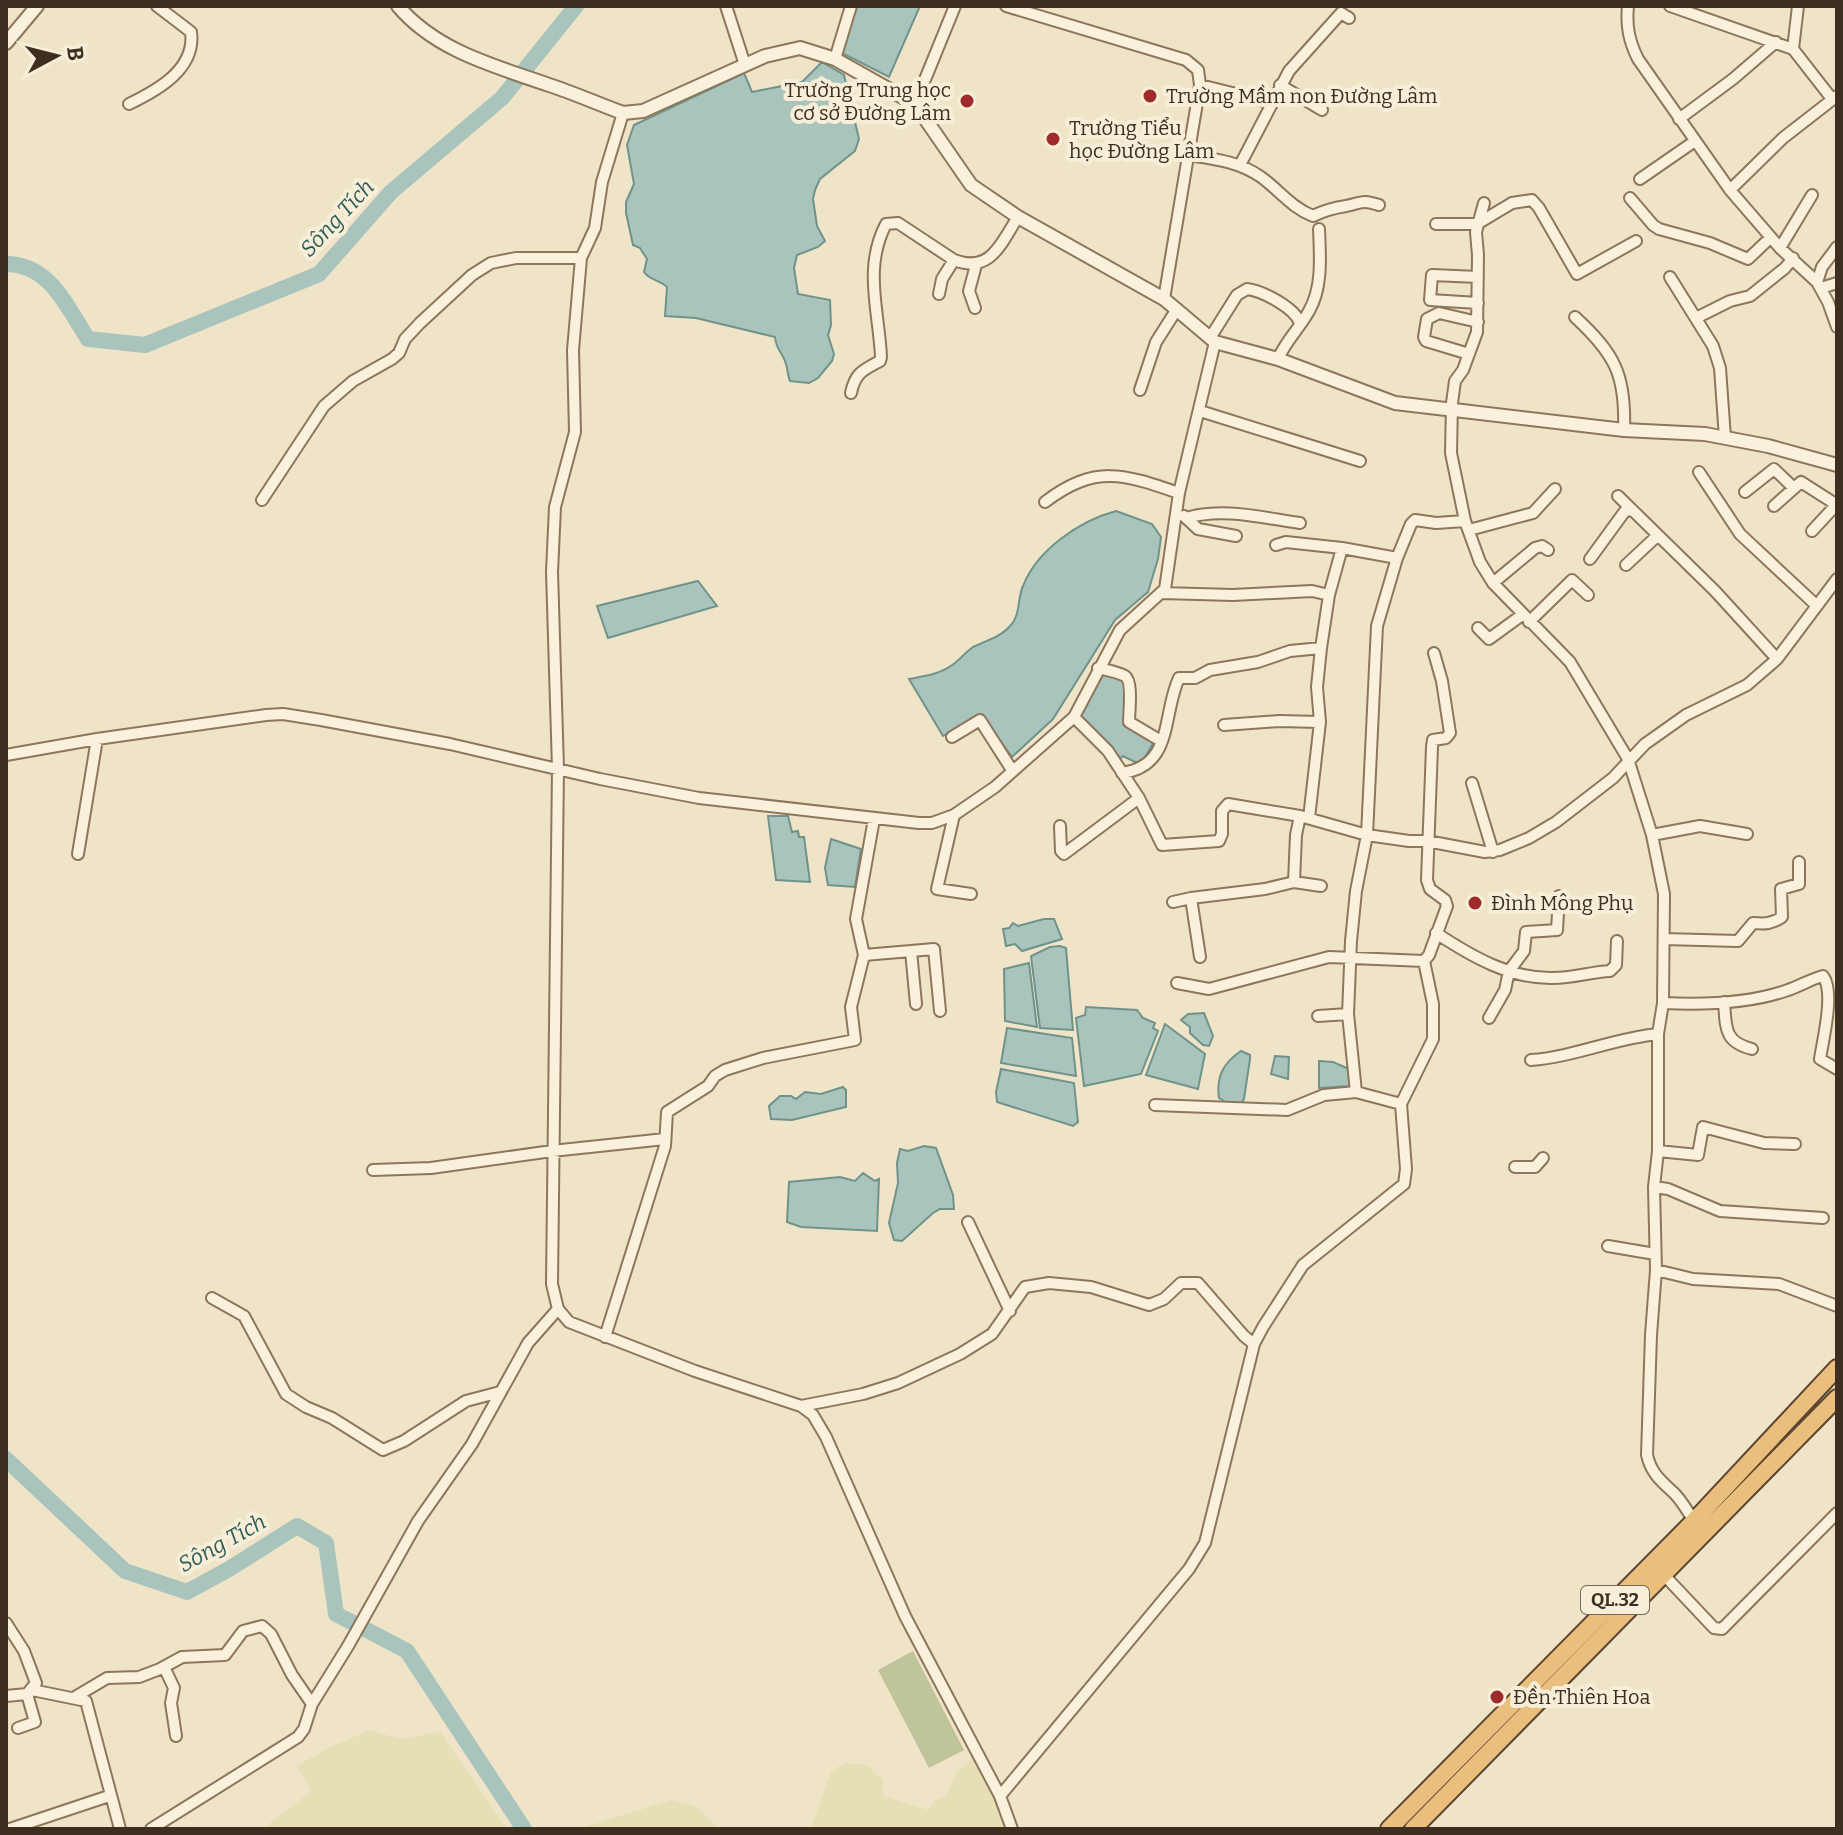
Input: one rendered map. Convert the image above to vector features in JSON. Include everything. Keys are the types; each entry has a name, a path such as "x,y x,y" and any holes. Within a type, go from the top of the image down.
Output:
{"highway":[{"name":"QL.32","path":"1389,1829 1694,1521 1837,1368"},
{"name":"QL.32","path":"1413,1829 1837,1398"}],"street":[{"path":"6,43 37,6"},
{"path":"129,104 154,92 187,63 191,32 157,6"},
{"path":"398,6 411,21 441,43 623,113 643,111 765,56 800,48 835,59 915,104 971,185 1018,217 1164,299 1212,340 1278,359 1395,403 1624,430 1725,438 1837,465"},
{"path":"726,6 745,65"},
{"path":"835,59 851,6"},
{"path":"915,104 955,6"},
{"path":"1006,6 1186,60 1198,70 1200,85 1164,299"},
{"path":"1628,6 1627,27 1631,45 1679,119 1730,190 1770,238 1819,285 1837,327"},
{"path":"1670,6 1793,49 1835,97 1783,138 1730,190"},
{"path":"1793,49 1798,6"},
{"path":"1240,165 1289,71 1341,13 1349,18"},
{"path":"1679,119 1723,88 1776,42"},
{"path":"1200,85 1272,103"},
{"path":"1280,85 1322,110"},
{"path":"623,113 602,182 595,228 581,258 573,350 575,432 555,507 552,572 558,768 552,1284 558,1309 569,1322 695,1371 801,1406 813,1415 820,1424 905,1616 1000,1796 1012,1829"},
{"path":"1640,179 1695,141"},
{"path":"1187,155 1240,165 1261,177 1300,211 1313,216 1330,207 1346,206 1357,201 1365,200 1379,205"},
{"path":"1780,248 1812,195"},
{"path":"1630,198 1659,229 1710,243 1748,259 1770,238"},
{"path":"1436,224 1477,224 1512,203 1532,200 1577,274 1636,241"},
{"path":"1484,203 1477,224 1477,332 1463,370 1455,381 1451,453 1467,526 1480,562 1493,583 1525,619 1570,662 1628,759 1652,835 1664,894 1664,939 1663,1003 1658,1034 1658,1151 1654,1187 1656,1270 1647,1455 1650,1468 1659,1481 1676,1495 1694,1521"},
{"path":"851,393 860,370 880,361 881,357 872,284 886,224 898,223 954,260 976,265 998,249 1018,217"},
{"path":"1278,359 1290,335 1311,307 1318,286 1319,229"},
{"path":"1819,285 1822,267 1837,247"},
{"path":"262,500 324,406 353,381 392,359 412,331 472,275 491,263 516,258 581,258"},
{"path":"1696,318 1730,301 1750,296 1793,258"},
{"path":"939,294 942,279 954,260"},
{"path":"975,308 969,291 976,265"},
{"path":"1478,277 1432,275 1430,300 1478,303"},
{"path":"1670,277 1713,346 1720,368 1725,438"},
{"path":"1819,285 1837,283"},
{"path":"6,755 97,739 283,714 450,744 600,779 699,798 932,823 954,815 995,787 1074,717 1120,630 1162,593 1182,516 1179,493 1200,411 1212,340 1237,295 1247,289 1276,300 1295,313 1300,323"},
{"path":"1140,390 1156,342 1177,309"},
{"path":"1469,354 1426,341 1427,319 1439,313 1478,322"},
{"path":"1575,317 1595,336 1616,365 1625,401 1624,430"},
{"path":"1200,411 1360,461"},
{"path":"1745,492 1774,469 1794,488"},
{"path":"1699,472 1740,534 1816,605"},
{"path":"1045,502 1077,483 1108,475 1127,476 1179,493"},
{"path":"1774,506 1802,482 1836,505 1812,531"},
{"path":"1356,1092 1348,1014 1356,891 1367,835 1377,626 1397,558 1415,520 1467,526 1533,513 1555,489"},
{"path":"1618,496 1715,591 1777,659"},
{"path":"1590,559 1625,511 1632,510"},
{"path":"1182,516 1219,512 1300,523"},
{"path":"1182,516 1198,529 1236,536"},
{"path":"1626,565 1657,536"},
{"path":"1276,545 1286,542 1342,548 1397,558"},
{"path":"1493,583 1535,548 1542,546 1548,550"},
{"path":"1294,882 1296,835 1304,817 1320,722 1317,687 1321,648 1329,595 1342,548"},
{"path":"1074,717 1108,751 1139,798 1162,845 1219,841 1222,811 1228,804 1304,817 1367,835 1493,852 1529,838 1556,822 1613,778 1628,759 1686,715 1738,690 1777,659 1837,579"},
{"path":"1478,628 1489,639 1525,619 1569,581 1575,582 1588,595"},
{"path":"1162,593 1233,595 1312,591 1329,595"},
{"path":"1122,773 1136,771 1154,756 1165,734 1174,688 1179,678 1195,678 1210,670 1258,662 1290,651 1321,648"},
{"path":"1424,961 1429,955 1447,902 1428,884 1427,841 1433,742 1446,738 1450,733 1434,653"},
{"path":"1098,668 1126,676 1131,703 1129,722 1161,741"},
{"path":"952,737 980,720 1012,770"},
{"path":"1224,725 1320,722"},
{"path":"78,854 97,739"},
{"path":"1472,783 1493,852"},
{"path":"1060,826 1061,851 1064,854 1139,798"},
{"path":"954,815 937,889 971,894"},
{"path":"605,1337 665,1139 667,1112 708,1086 715,1076 725,1070 763,1058 855,1040 851,1007 864,955 856,919 874,819"},
{"path":"1652,835 1700,826 1747,834"},
{"path":"1664,939 1738,941 1753,923 1770,924 1776,921 1782,917 1781,889 1799,884 1799,862"},
{"path":"1173,902 1294,882 1321,886"},
{"path":"1489,1018 1505,990 1509,971 1524,951 1526,932 1557,930 1559,896"},
{"path":"1191,898 1200,957"},
{"path":"1436,933 1469,955 1534,978 1610,971 1616,965 1617,941"},
{"path":"864,955 934,949 940,1011"},
{"path":"911,951 916,1004"},
{"path":"1177,983 1209,989 1315,959 1351,957 1424,961"},
{"path":"1000,1796 1189,1569 1201,1550 1211,1525 1254,1344 1303,1265 1404,1184 1406,1169 1401,1104 1433,1039 1433,1004 1424,961"},
{"path":"1663,1003 1724,1002 1790,990 1823,976 1828,984 1829,1000 1820,1059 1837,1069"},
{"path":"1724,1002 1725,1026 1732,1041 1752,1049"},
{"path":"1318,1016 1348,1014"},
{"path":"1531,1060 1552,1059 1584,1048 1658,1034"},
{"path":"1155,1105 1287,1110 1324,1095 1356,1092 1401,1104"},
{"path":"1658,1151 1698,1155 1700,1128 1764,1143 1795,1144"},
{"path":"373,1170 431,1168 665,1139"},
{"path":"1515,1167 1535,1167 1543,1158"},
{"path":"1654,1187 1668,1189 1720,1211 1823,1218"},
{"path":"968,1222 1010,1311"},
{"path":"1608,1246 1655,1254"},
{"path":"1656,1270 1693,1279 1779,1284 1837,1306"},
{"path":"801,1406 863,1394 923,1373 992,1334 1021,1291 1032,1285 1049,1283 1091,1287 1149,1305 1164,1299 1181,1283 1192,1282 1202,1287 1254,1344"},
{"path":"212,1298 244,1316 286,1394 383,1450 404,1441 466,1401 500,1392"},
{"path":"151,1829 289,1744 304,1729 312,1704 418,1521 472,1444 528,1343 558,1309"},
{"path":"1664,1575 1714,1628 1722,1629 1837,1513"},
{"path":"6,1623 27,1659 36,1683 30,1692 35,1722 18,1728"},
{"path":"75,1697 107,1678 139,1677 182,1657 225,1655 243,1631 262,1626 271,1634 292,1675 312,1704"},
{"path":"164,1667 174,1691 171,1703 176,1736"},
{"path":"6,1696 30,1692 86,1701 120,1829"},
{"path":"10,1829 109,1796"}],"shaded area":[{"path":"370,1730 401,1739 440,1732 507,1829 266,1829 311,1791 297,1766 328,1748"},
{"path":"972,1758 996,1803 1004,1829 811,1829 831,1771 845,1763 867,1765 883,1780 883,1796 928,1810 935,1801 946,1796 956,1773"},
{"path":"672,1800 699,1808 718,1829 577,1829"}],"green space":[{"path":"913,1651 964,1750 929,1768 878,1670"}],"water":[{"path":"856,6 920,6 889,77 840,52"},
{"path":"822,62 844,75 859,139 855,151 820,179 813,199 817,226 825,241 797,255 794,268 798,294 830,300 831,325 828,335 834,354 818,378 809,383 790,381 775,337 696,318 665,316 667,287 646,275 647,259 640,248 633,245 626,213 626,202 634,184 627,145 634,125 744,73 752,92 802,82"},
{"path":"1116,511 1152,524 1161,537 1158,559 1148,592 1115,620 1053,719 1012,757 981,714 943,736 909,679 944,670 973,647 1006,630 1016,617 1021,591 1038,560 1074,530"},
{"path":"698,581 717,606 608,638 597,606"},
{"path":"1100,672 1125,678 1125,725 1155,740 1144,759 1137,763 1123,756 1120,759 1078,715"},
{"path":"768,816 788,816 792,832 798,831 799,837 804,837 810,882 776,880"},
{"path":"831,839 861,849 855,887 828,885 825,868"},
{"path":"1054,919 1062,939 1022,951 1015,944 1006,946 1003,929 1013,923 1018,926"},
{"path":"1060,946 1066,948 1073,1030 1040,1028 1031,956"},
{"path":"1029,963 1037,1027 1005,1021 1004,969"},
{"path":"1086,1007 1137,1010 1143,1018 1155,1023 1153,1028 1158,1031 1141,1074 1084,1086 1076,1018 1085,1015"},
{"path":"1204,1013 1213,1036 1209,1046 1203,1045 1190,1033 1190,1027 1181,1020 1188,1014"},
{"path":"1165,1024 1205,1054 1198,1089 1146,1075"},
{"path":"1007,1028 1072,1038 1076,1076 1001,1063"},
{"path":"1241,1051 1250,1055 1244,1099 1241,1104 1229,1104 1219,1098 1220,1077 1225,1066"},
{"path":"1275,1056 1289,1057 1288,1079 1271,1074"},
{"path":"1319,1061 1333,1062 1349,1069 1351,1086 1319,1088"},
{"path":"1001,1069 1074,1083 1078,1122 1073,1126 997,1102"},
{"path":"843,1087 846,1090 846,1107 792,1120 771,1119 769,1106 780,1096 796,1099 805,1092 821,1094"},
{"path":"924,1146 936,1148 953,1195 954,1209 940,1209 902,1241 894,1240 889,1223 898,1183 900,1149 908,1151"},
{"path":"863,1173 875,1181 879,1179 877,1231 801,1227 787,1222 789,1182 840,1177 855,1181"}],"waterway":[{"name":"Sông Tích","path":"6,264 21,266 45,279 64,301 88,339 145,345 319,274 391,192 502,98 576,6"},
{"name":"Sông Tích","path":"6,1459 125,1571 187,1592 297,1526 326,1543 336,1614 407,1651 524,1829"}],"place":[{"name":"Trường Mầm non Đường Lâm","path":"1150,96"},
{"name":"Trường Trung học cơ sở Đường Lâm","path":"967,101"},
{"name":"Trường Tiểu học Đường Lâm","path":"1053,139"},
{"name":"Đình Mông Phụ","path":"1475,903"},
{"name":"Đền Thiên Hoa","path":"1497,1697"}]}
